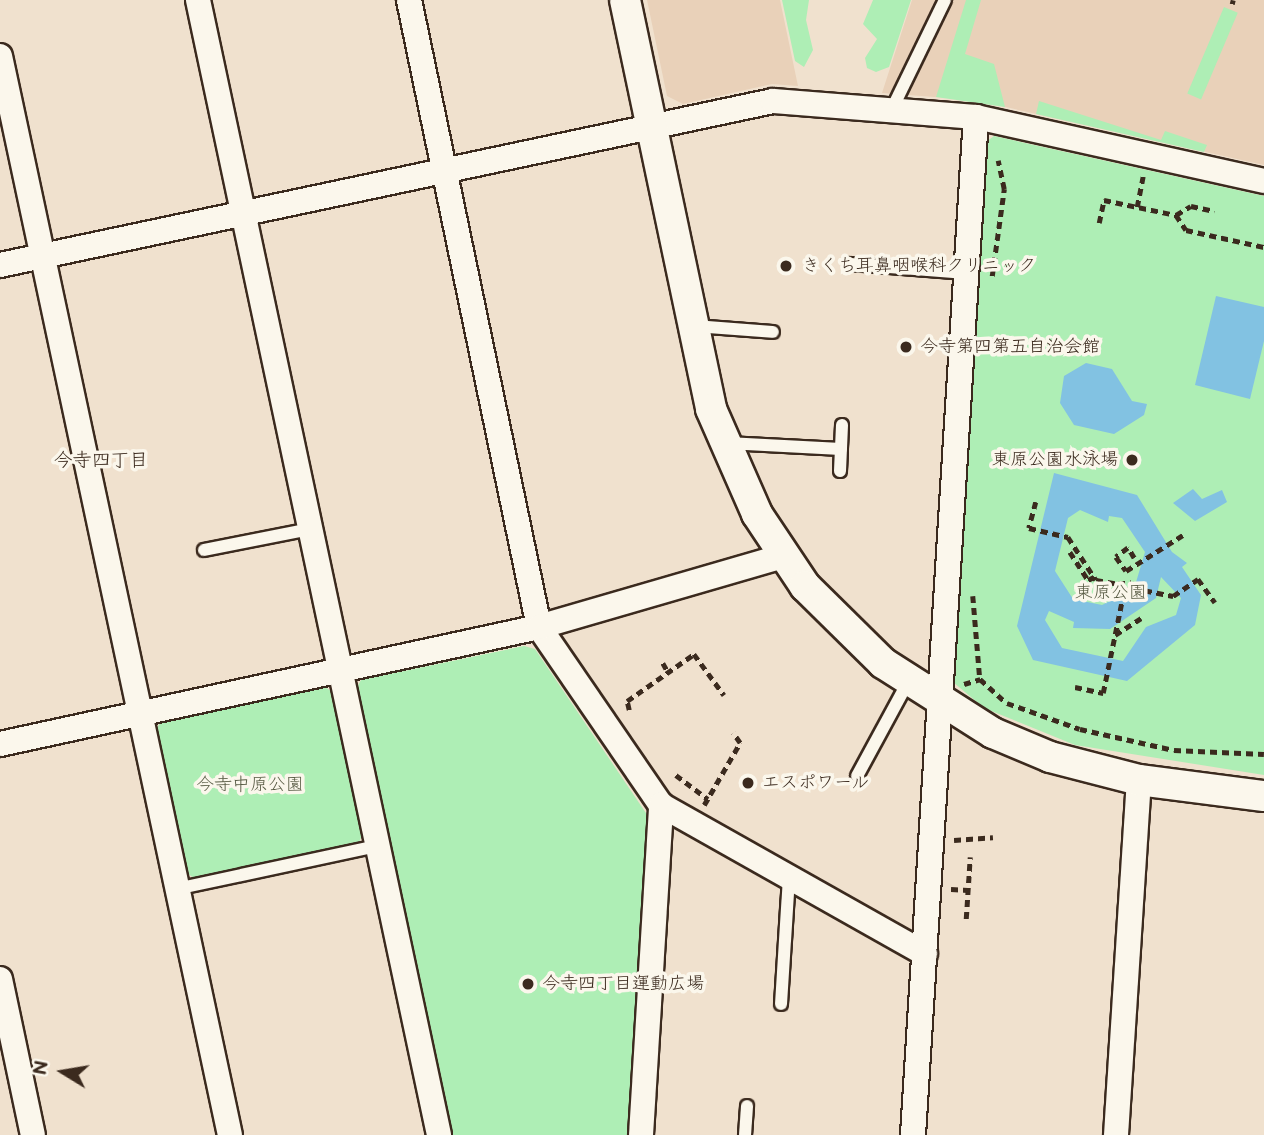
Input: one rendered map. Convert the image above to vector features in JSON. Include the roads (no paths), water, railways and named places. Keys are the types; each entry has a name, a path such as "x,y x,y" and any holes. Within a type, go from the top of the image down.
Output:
{"street":[{"path":"198,0 439,1135"},
{"path":"409,0 539,627 661,806 925,954"},
{"path":"625,0 690,326 723,442 783,556 831,615 908,682 940,705 1040,753 1139,780 1264,796"},
{"path":"0,56 230,1135"},
{"path":"0,265 774,100 892,109 1264,181"},
{"path":"913,1135 975,124"},
{"path":"0,744 140,716 539,627 783,556"},
{"path":"1116,1135 1139,780"},
{"path":"641,1135 661,806"},
{"path":"0,979 6,1035 33,1135"}],"lane":[{"path":"892,109 945,0"},
{"path":"850,264 967,273"},
{"path":"690,326 773,332"},
{"path":"841,471 842,425"},
{"path":"723,442 841,449"},
{"path":"204,550 310,529"},
{"path":"857,776 908,682"},
{"path":"176,889 377,846"},
{"path":"781,1004 789,877"},
{"path":"744,1135 747,1105"}],"water":[{"path":"1216,296 1264,307 1264,341 1250,399 1195,385"},
{"path":"1086,363 1112,369 1132,401 1147,404 1144,415 1114,434 1074,425 1060,403 1064,376"},
{"path":"1054,473 1137,495 1172,552 1187,563 1182,567 1201,595 1195,625 1127,681 1033,660 1017,626","holes":["1080,510 1108,522 1109,516 1122,518 1145,552 1134,589 1102,605 1073,599 1055,571 1068,518","1161,577 1181,598 1176,615 1146,627 1123,661 1062,648 1045,620 1049,611 1074,622 1073,628 1110,629 1156,598"]},
{"path":"1193,489 1202,499 1222,490 1227,502 1195,521 1173,503"}],"place":[{"name":"きくち耳鼻咽喉科クリニック","path":"786,266"},
{"name":"今寺第四第五自治会館","path":"906,347"},
{"name":"東原公園水泳場","path":"1132,460"},
{"name":"エスポワール","path":"748,783"},
{"name":"今寺四丁目運動広場","path":"528,984"}],"district":[{"name":"今寺四丁目","path":"101,461"}],"park label":[{"name":"東原公園","path":"1111,593"},
{"name":"今寺中原公園","path":"250,785"}]}
